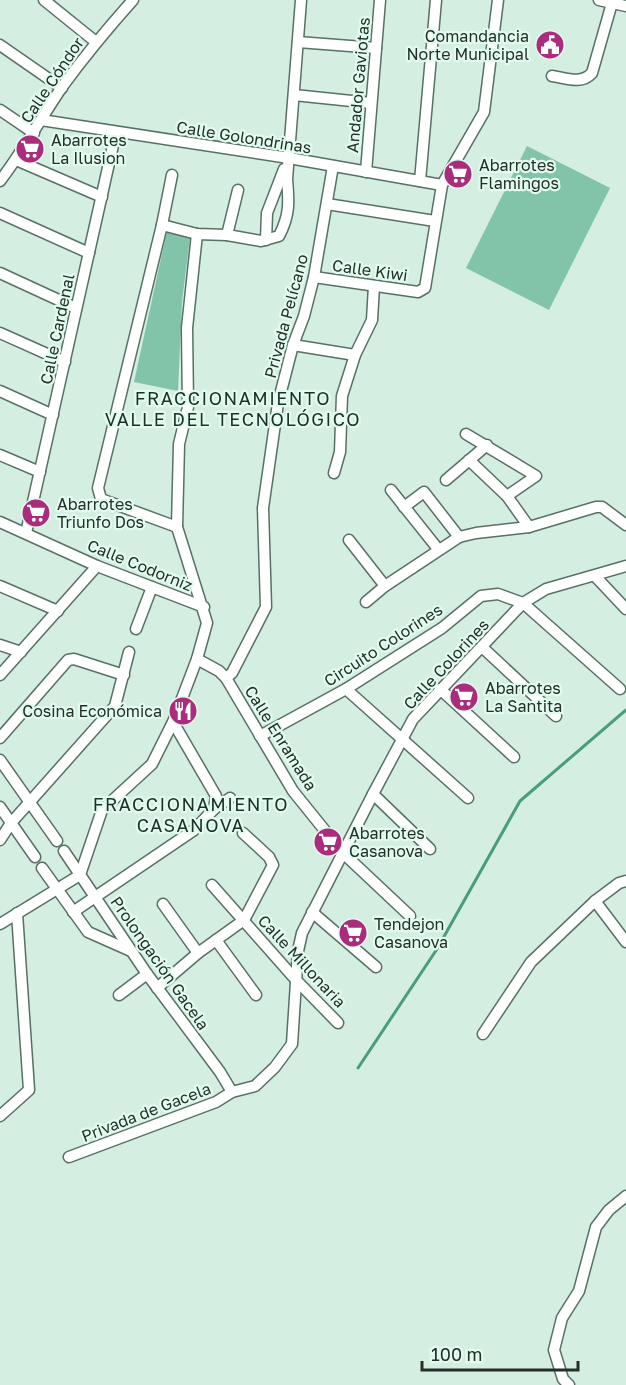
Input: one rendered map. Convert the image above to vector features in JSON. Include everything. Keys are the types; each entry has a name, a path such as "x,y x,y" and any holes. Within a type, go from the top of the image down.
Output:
{"street":[{"path":"44,0 96,42"},
{"name":"Calle Cóndor","path":"0,181 62,88 96,42 132,0"},
{"path":"162,225 197,234 266,240 279,236 288,221 289,158 301,0"},
{"name":"Andador Gaviotas","path":"366,172 380,0"},
{"path":"420,181 436,0"},
{"path":"327,204 435,221 442,185 484,112 498,0"},
{"path":"599,0 626,6"},
{"path":"552,76 581,80 592,73 612,3"},
{"path":"298,42 376,48"},
{"path":"0,45 62,88"},
{"path":"294,95 371,103"},
{"path":"0,110 34,133"},
{"name":"Calle Golondrinas","path":"41,120 289,158 442,185"},
{"name":"Calle Cardenal","path":"26,533 116,132"},
{"path":"266,240 267,213 289,158"},
{"path":"16,160 102,197"},
{"name":"Privada Pelícano","path":"226,678 232,673 266,607 263,508 278,403 314,277 333,166"},
{"path":"172,175 98,488 101,499 177,527"},
{"path":"227,235 238,190"},
{"path":"0,213 89,253"},
{"name":"Calle Kiwi","path":"314,277 422,291 426,283 435,221"},
{"path":"0,924 80,875 102,810 152,764 173,722 197,659 207,623 204,607 177,527 179,444 188,407 187,328 197,234"},
{"path":"0,273 76,308"},
{"path":"334,473 340,452 342,396 355,354 372,320 374,286"},
{"path":"0,333 65,362"},
{"path":"293,345 355,354"},
{"path":"0,391 53,415"},
{"path":"466,434 536,476 507,496"},
{"path":"446,480 487,445"},
{"path":"0,455 40,472"},
{"path":"469,460 507,496 529,527"},
{"path":"390,490 438,549"},
{"path":"404,507 424,492 459,537"},
{"path":"366,602 385,586 459,537 529,527 596,507 602,507 626,525"},
{"name":"Calle Codorniz","path":"0,522 97,566 204,607"},
{"path":"349,540 385,586"},
{"path":"0,675 97,566"},
{"name":"Calle Colorines","path":"232,1092 255,1086 275,1067 292,1044 298,951 302,933 413,719 523,603 546,589 626,566"},
{"path":"595,576 626,609"},
{"path":"0,586 57,611"},
{"path":"136,629 152,587"},
{"name":"Circuito Colorines","path":"260,736 346,689 442,628 481,596 498,594 523,603"},
{"path":"523,603 620,689"},
{"path":"0,645 21,652"},
{"path":"483,646 556,716"},
{"path":"0,840 11,823 115,706 129,652"},
{"path":"0,738 68,660 74,659 124,675"},
{"name":"Calle Enramada","path":"197,659 219,671 226,678 293,792 343,853 410,916"},
{"path":"346,689 468,798"},
{"path":"440,689 514,758"},
{"path":"173,722 216,796 214,809"},
{"path":"0,760 57,841"},
{"path":"373,794 430,849"},
{"path":"73,912 194,830 214,809 230,798"},
{"path":"0,807 35,857"},
{"path":"157,988 198,953 244,920 273,865 269,857 243,833"},
{"name":"Prolongación Gacela","path":"64,851 147,974 220,1072 232,1092"},
{"path":"42,868 88,932 131,951"},
{"path":"483,1034 531,962 595,901 619,883 626,881"},
{"name":"Calle Millonaria","path":"213,885 296,980 338,1023"},
{"path":"595,901 626,942"},
{"path":"163,904 198,953"},
{"path":"312,912 376,967"},
{"path":"0,1116 29,1090 17,913"},
{"path":"216,940 256,995"},
{"path":"119,995 147,974"},
{"name":"Privada de Gacela","path":"69,1157 216,1102 232,1092"},
{"path":"569,1385 563,1378 554,1350 562,1318 579,1292 596,1227 609,1210 626,1196"}],"green space":[{"path":"527,146 610,188 549,310 466,268"},
{"path":"167,231 190,237 182,302 178,391 134,382"}],"waterway":[{"path":"358,1068 437,949 520,801 626,710"}],"place":[{"name":"Comandancia Norte Municipal","path":"550,45"},
{"name":"Abarrotes La Ilusion","path":"30,149"},
{"name":"Abarrotes Flamingos","path":"458,174"},
{"name":"Abarrotes Triunfo Dos","path":"36,513"},
{"name":"Abarrotes La Santita","path":"464,697"},
{"name":"Cosina Económica","path":"183,711"},
{"name":"Abarrotes Casanova","path":"328,842"},
{"name":"Tendejon Casanova","path":"353,933"}],"district":[{"name":"FRACCIONAMIENTO VALLE DEL TECNOLÓGICO","path":"233,409"},
{"name":"FRACCIONAMIENTO CASANOVA","path":"191,815"}]}
